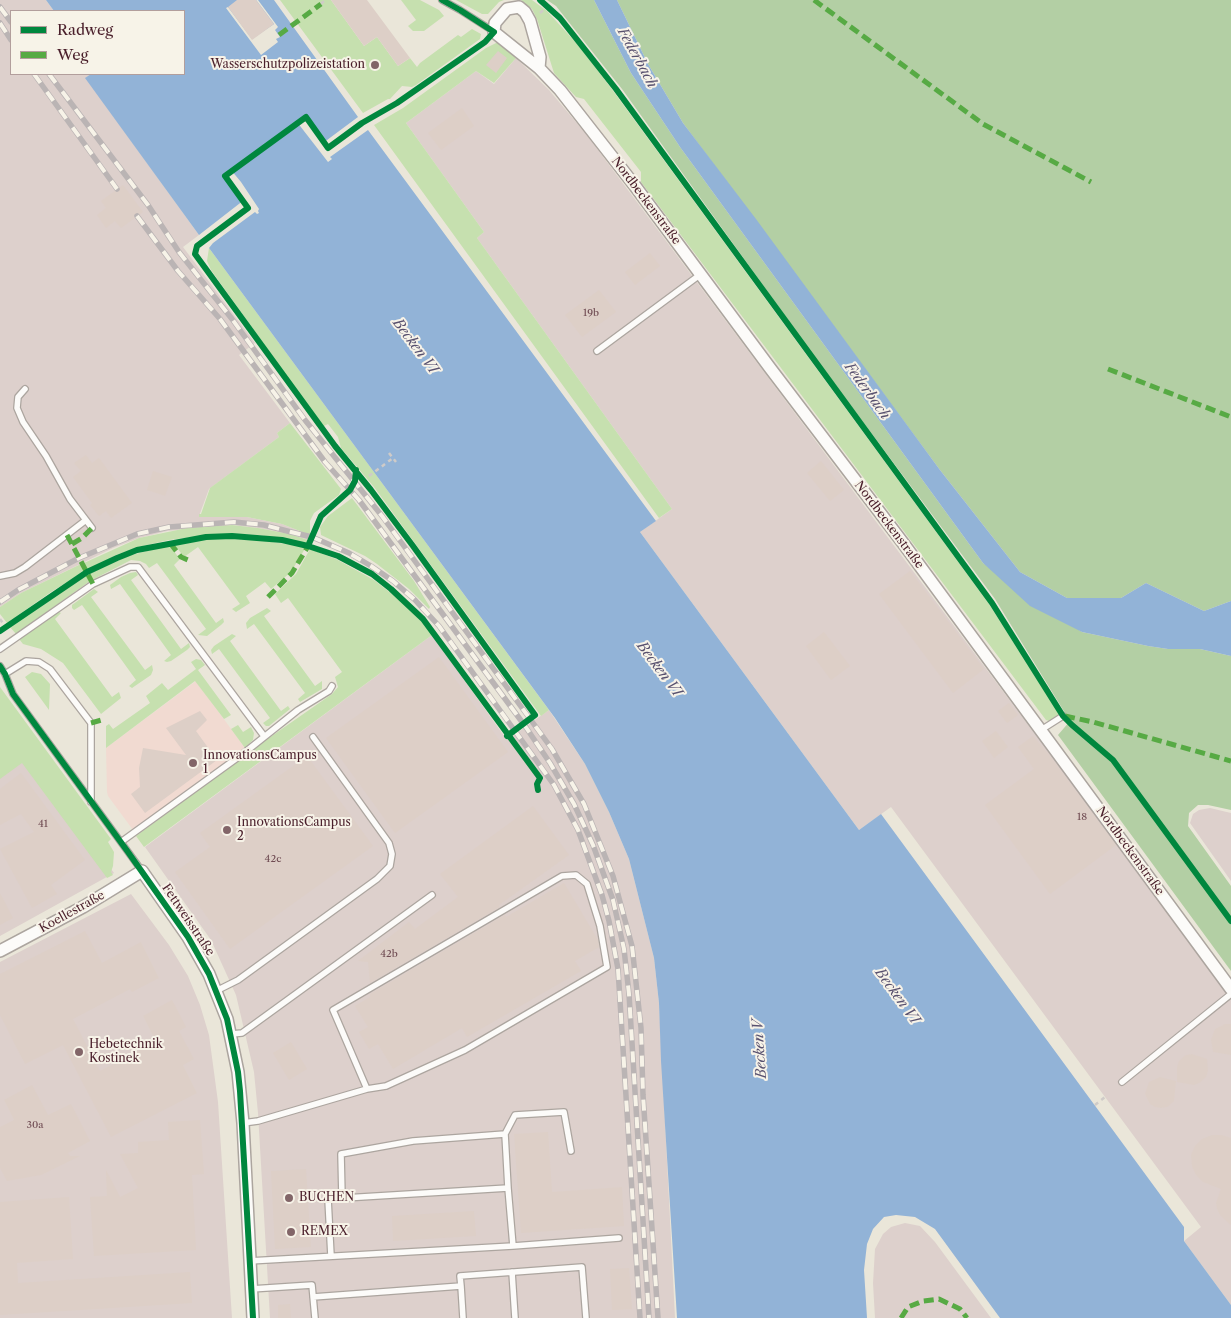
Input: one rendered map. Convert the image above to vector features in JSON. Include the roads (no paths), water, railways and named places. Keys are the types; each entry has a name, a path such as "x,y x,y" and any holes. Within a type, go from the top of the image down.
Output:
{"street":[{"path":"494,32 495,23 500,15 507,9 518,6 525,12 530,21 540,57 539,68"},
{"name":"Nordbeckenstraße","path":"494,32 539,68 560,90 701,274 1041,730 1231,989"},
{"name":"Fettweisstraße","path":"142,871 196,950 216,991 231,1034 238,1072 243,1123 253,1318"},
{"name":"Koellestraße","path":"0,951 83,907 142,871"}],"lane":[{"name":"Nordbeckenstraße","path":"442,0 494,32"},
{"path":"598,351 701,274"},
{"path":"25,389 18,397 17,408 23,422 46,456 70,499 92,528"},
{"path":"0,576 15,573 25,567 86,520"},
{"path":"0,649 98,582 130,567 138,567 264,736"},
{"path":"5,674 26,661 39,662 50,669 91,723 91,802"},
{"name":"Fettweisstraße","path":"0,666 12,694 142,871"},
{"path":"121,842 244,753 298,710 329,691 332,686"},
{"path":"1041,730 1063,716"},
{"path":"216,991 238,980 377,879 390,866 392,854 389,843 313,737"},
{"path":"243,1123 258,1121 367,1089 386,1086 465,1050 607,967 600,926 587,884 576,875 562,876 333,1010 367,1089"},
{"path":"231,1034 242,1033 432,895"},
{"path":"1122,1082 1231,994"},
{"path":"513,1246 506,1134 515,1115 564,1112 571,1151"},
{"path":"342,1197 341,1154 413,1141 506,1134"},
{"path":"331,1256 328,1199 508,1188"},
{"path":"249,1261 620,1238"},
{"path":"463,1318 460,1276 582,1267 586,1318"},
{"path":"512,1272 515,1318"},
{"path":"251,1289 312,1285 315,1318"},
{"path":"313,1297 460,1286"}],"water":[{"path":"46,0 274,0 358,117 323,143 304,117 297,122 328,162 332,159 330,157 368,130 656,521 640,532 859,830 881,814 1184,1227 1184,1241 1231,1305 1231,1318 1000,1318 935,1229 915,1217 896,1215 884,1217 873,1229 867,1244 864,1270 867,1318 677,1318 659,1003 654,958 629,859 609,812 585,764 555,718 209,248 255,212 259,213 259,209 241,182 231,170 225,174 244,200 199,235 85,78 90,75 185,75 185,10 53,10"},
{"name":"Federbach","path":"594,0 617,0 648,64 683,123 756,219 940,470 1020,572 1067,598 1121,598 1146,583 1204,611 1231,601 1231,656 1200,649 1168,649 1148,646 1082,632 1030,606 983,563 680,147 631,73"}],"railway":[{"path":"0,7 10,21"},
{"path":"0,23 10,38"},
{"path":"35,75 117,189"},
{"path":"50,75 148,205 179,252 232,319 305,420 382,516 552,749 584,804 613,876 632,946 641,1028 643,1095 658,1318"},
{"path":"137,216 178,271 220,319 325,462 359,500 525,726 574,804 593,845 613,900 624,949 629,994 649,1318"},
{"path":"0,602 18,590 79,558 137,534 169,527 234,522 264,525 312,537 349,553 393,581 415,600 439,626 554,785 578,830 602,895 618,969 640,1318"}],"place":[{"name":"Wasserschutzpolizeistation","path":"375,65"},
{"name":"InnovationsCampus 1","path":"193,763"},
{"name":"InnovationsCampus 2","path":"227,830"},
{"name":"Hebetechnik Kostinek","path":"79,1052"},
{"name":"BUCHEN","path":"289,1198"},
{"name":"REMEX","path":"291,1232"}],"water label":[{"name":"Becken VI","path":"415,346"},
{"name":"Becken VI","path":"659,669"},
{"name":"Becken VI","path":"897,996"},
{"name":"Becken V","path":"760,1049"}]}
